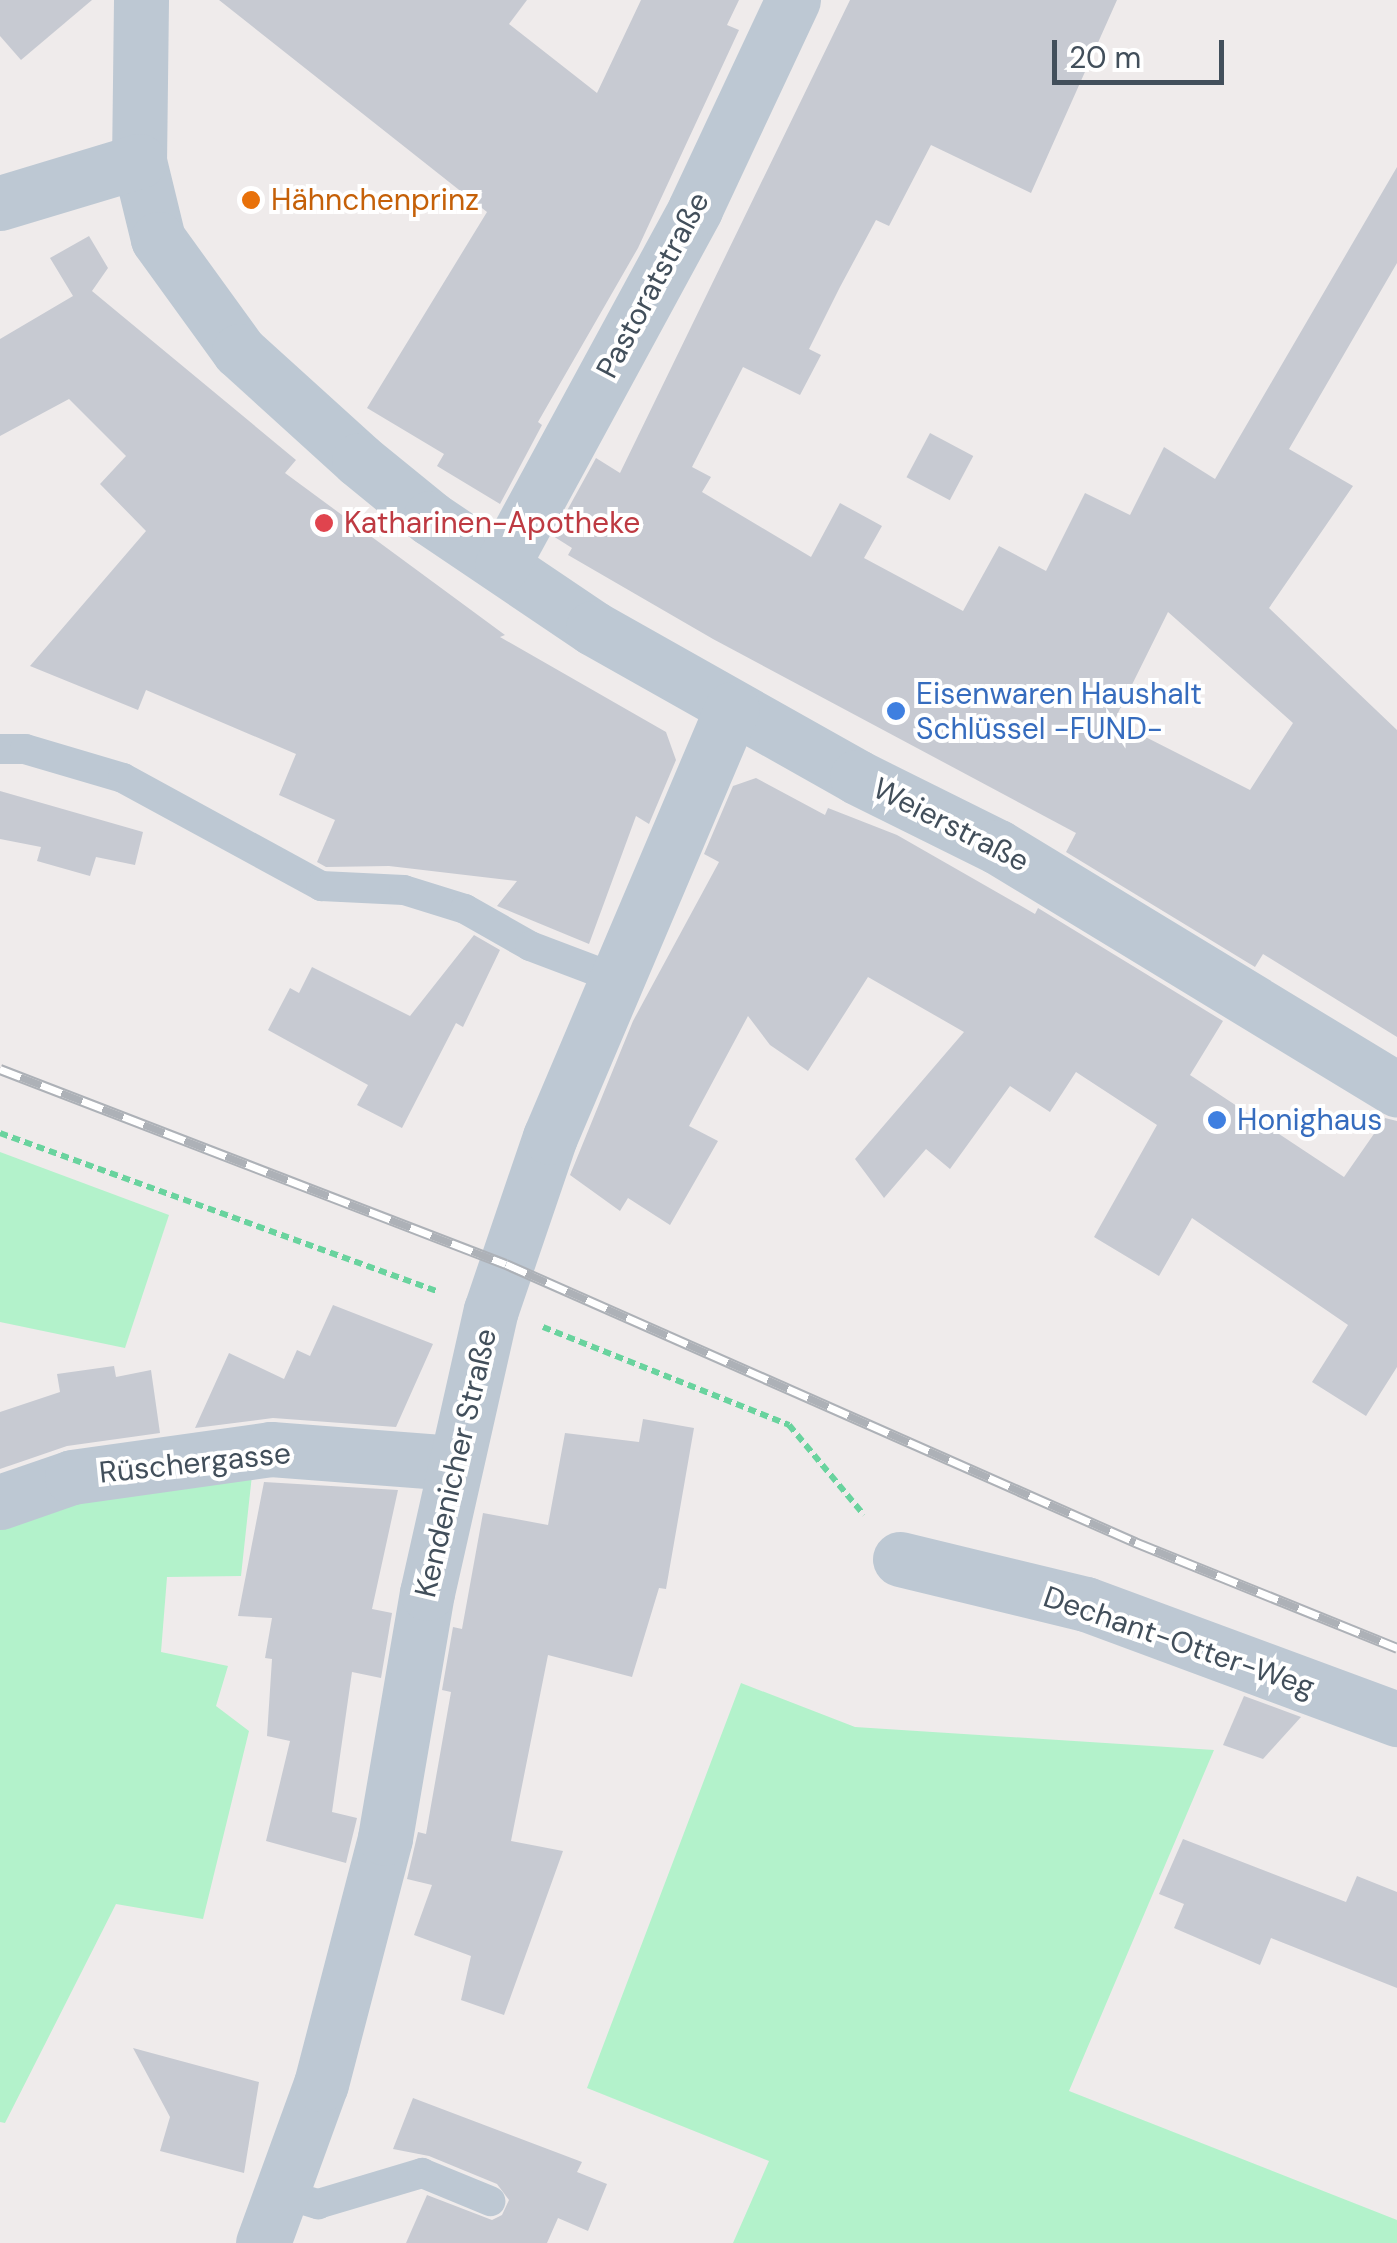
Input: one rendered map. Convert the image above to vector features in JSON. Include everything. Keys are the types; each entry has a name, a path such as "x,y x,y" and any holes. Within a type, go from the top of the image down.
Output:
{"street":[{"name":"Weierstraße","path":"141,0 136,31 139,161 158,239 239,351 359,460 593,628 732,709 998,847 1397,1090"},
{"name":"Pastoratstraße","path":"502,565 695,208 793,0"},
{"path":"0,203 139,161"},
{"name":"Kendenicher Straße","path":"272,2218 320,2084 385,1838 453,1463 490,1310 550,1137 732,709"},
{"name":"Rüschergasse","path":"0,1502 72,1477 270,1449 453,1463"},
{"name":"Dechant-Otter-Weg","path":"900,1559 1086,1604 1397,1719"}],"lane":[{"path":"0,749 25,750 122,778 321,886 404,890 464,909 530,946 620,980"},
{"path":"272,2218 422,2174 490,2201"}],"path":[{"path":"0,1133 490,1310 586,1340 789,1425 900,1559"}],"green space":[{"path":"0,1152 169,1215 125,1348 0,1322"},
{"path":"252,1475 241,1576 167,1577 161,1652 228,1666 216,1706 249,1731 203,1919 116,1904 5,2123 0,2122 0,1521 92,1488"},
{"path":"741,1683 855,1727 1214,1750 1069,2091 1397,2220 1397,2243 733,2243 769,2161 587,2088"}],"building":[{"path":"0,0 92,0 21,60 0,36"},
{"path":"219,0 527,0 509,24 597,93 641,0 739,0 727,25 739,30 638,248 538,422 542,425 500,504 437,466 444,454 367,408 487,212"},
{"path":"850,0 1117,0 1031,193 931,145 889,226 876,220 840,287 809,349 821,355 800,395 743,367 692,467 711,477 702,492 811,557 840,503 882,526 864,558 963,611 999,546 1046,571 1085,493 1130,515 1164,447 1215,479 1397,167 1397,263 1289,449 1353,486 1269,608 1397,730 1397,1037 1263,954 1255,967 1066,852 1076,833 713,639 568,555 572,548 553,536 596,458 620,473","holes":["1168,612 1293,723 1250,790 1114,721"]},
{"path":"89,236 108,268 92,291 296,460 285,473 505,635 500,637 666,732 676,760 649,824 636,816 589,944 497,906 517,881 389,866 326,867 317,862 335,820 279,795 296,754 146,690 138,710 30,666 146,531 100,484 126,456 69,399 0,436 0,339 73,296 50,258"},
{"path":"930,433 973,456 950,500 907,477"},
{"path":"756,778 825,815 828,808 897,835 1035,914 1038,908 1223,1021 1190,1075 1344,1177 1385,1118 1397,1121 1397,1367 1366,1416 1312,1382 1348,1325 1192,1218 1159,1276 1094,1237 1157,1125 1076,1072 1050,1112 1010,1086 950,1169 926,1149 884,1198 855,1159 964,1032 868,977 808,1071 770,1045 748,1016 689,1126 718,1141 670,1225 628,1198 620,1211 570,1175 633,1021 719,862 704,854 733,786"},
{"path":"0,791 143,832 135,865 96,857 90,876 37,861 41,847 0,839"},
{"path":"474,935 500,950 463,1027 456,1023 402,1128 357,1105 368,1085 268,1030 290,988 299,993 312,967 410,1016"},
{"path":"333,1305 433,1344 396,1427 273,1418 195,1428 229,1353 284,1379 297,1350 310,1356"},
{"path":"114,1366 116,1377 151,1370 160,1433 67,1446 0,1469 0,1412 60,1392 57,1374"},
{"path":"643,1419 694,1428 666,1589 659,1588 632,1677 548,1655 511,1841 563,1851 504,2015 461,2000 471,1956 414,1935 432,1885 407,1879 418,1832 426,1834 451,1692 442,1690 453,1627 462,1629 483,1513 548,1525 565,1433 639,1442"},
{"path":"264,1482 398,1490 372,1609 392,1613 381,1678 352,1672 332,1812 357,1818 346,1863 266,1841 290,1741 267,1736 272,1659 265,1658 272,1618 238,1616"},
{"path":"1244,1696 1301,1717 1263,1759 1223,1745"},
{"path":"1183,1839 1346,1902 1357,1876 1397,1892 1397,1988 1271,1938 1260,1965 1174,1928 1184,1904 1159,1894"},
{"path":"133,2048 259,2082 244,2173 160,2151 170,2117"},
{"path":"413,2098 582,2162 577,2172 607,2184 588,2231 558,2218 547,2243 406,2243 427,2195 492,2220 502,2215 509,2200 497,2184 429,2156 393,2149"}],"railway":[{"path":"0,1069 506,1264 1135,1542 1397,1648"}],"place":[{"name":"Hähnchenprinz","path":"251,200"},
{"name":"Katharinen-Apotheke","path":"324,523"},
{"name":"Eisenwaren Haushalt Schlüssel -FUND-","path":"896,711"},
{"name":"Honighaus","path":"1217,1120"}]}
